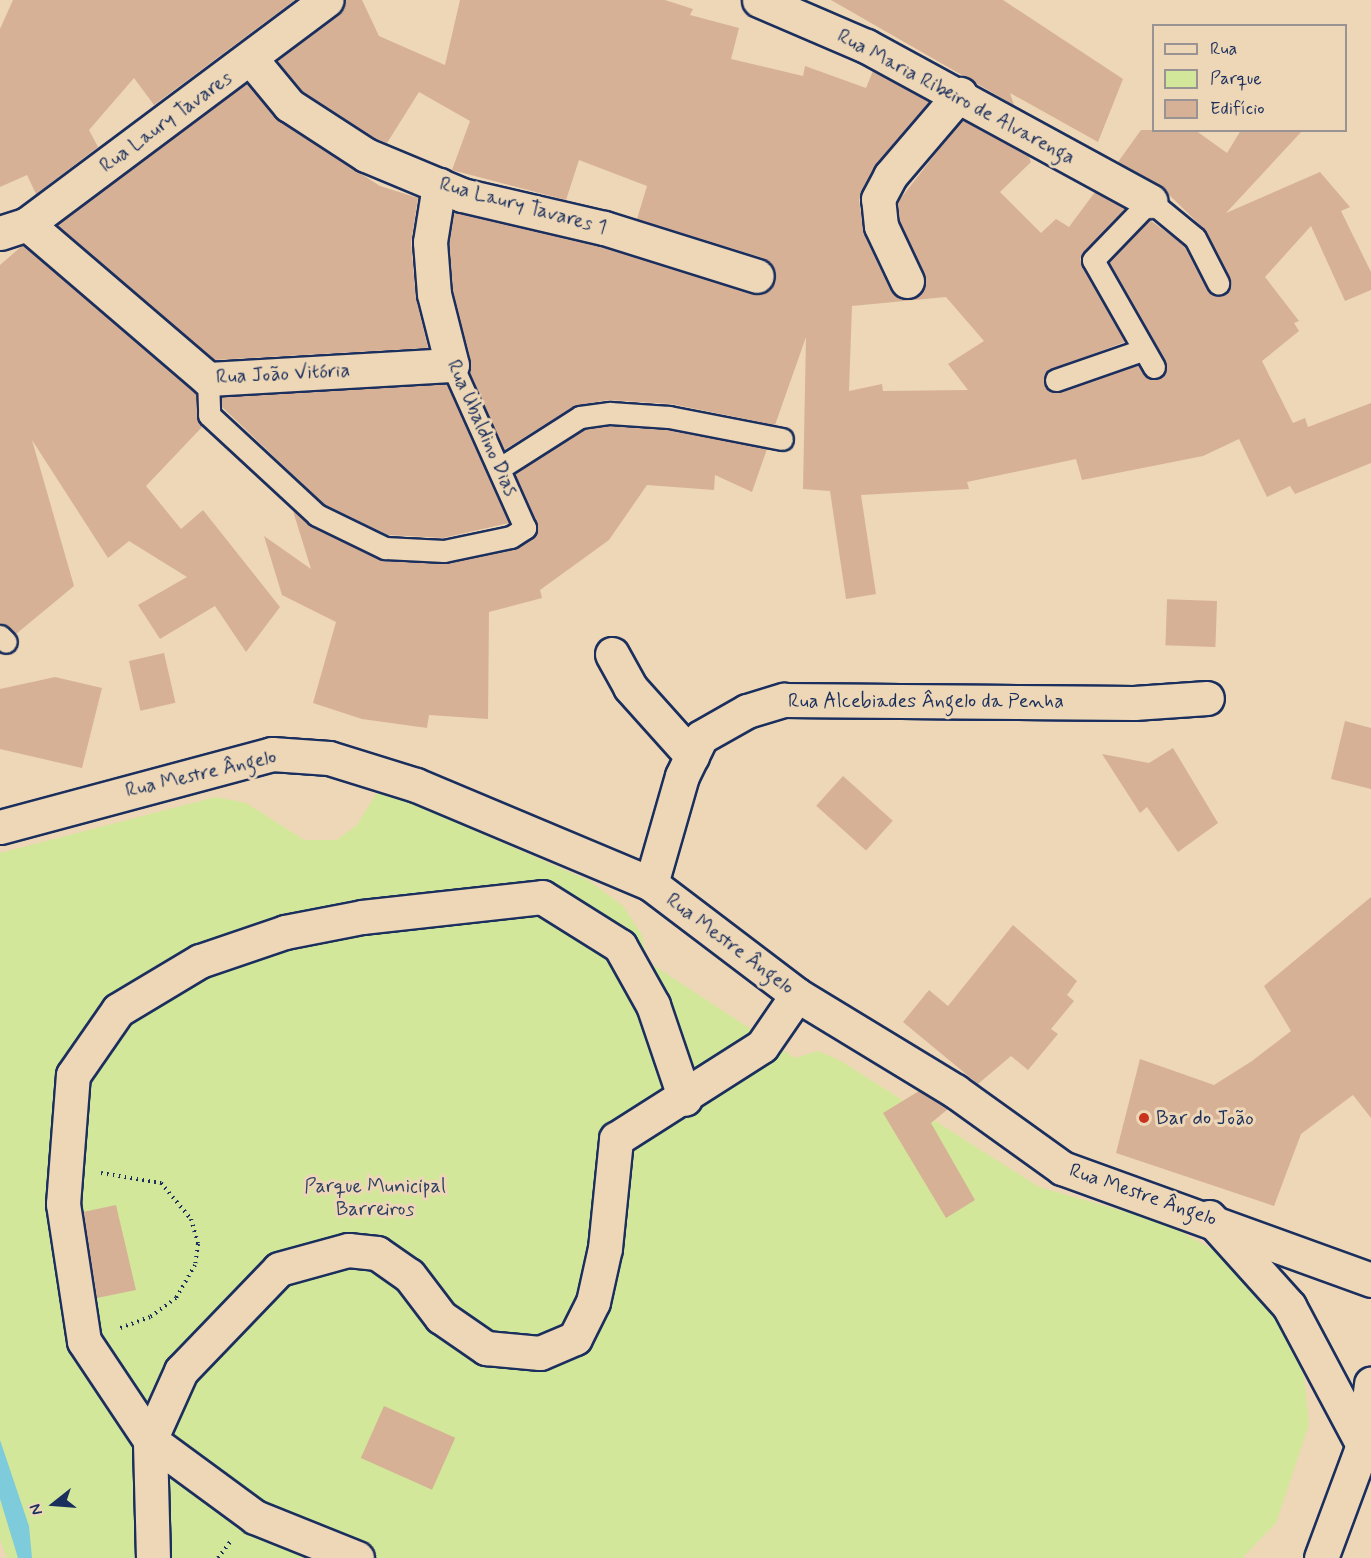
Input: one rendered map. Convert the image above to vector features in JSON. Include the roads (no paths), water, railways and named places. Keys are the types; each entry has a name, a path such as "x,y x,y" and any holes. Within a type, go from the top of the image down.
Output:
{"street":[{"name":"Rua Laury Tavares","path":"13,228 251,59 326,0"},
{"name":"Rua Maria Ribeiro de Alvarenga","path":"759,0 960,94 1150,201"},
{"name":"Rua Laury Tavares 1","path":"251,59 289,105 366,155 439,185 604,228 757,276"},
{"path":"906,281 881,226 878,199 890,176 960,94"},
{"name":"Rua Ubaldino Dias","path":"439,185 430,242 434,294 452,365"},
{"name":"Rua João Vitória","path":"13,228 208,379 452,365"},
{"path":"612,654 630,687 692,756"},
{"name":"Rua Alcebiades Ângelo da Penha","path":"651,884 692,756 701,737 747,711 783,700 1134,703 1207,698"},
{"name":"Rua Mestre Ângelo","path":"0,827 52,809 272,754 329,758 417,785 651,884 797,995 955,1091 1062,1168 1209,1217 1371,1280"},
{"path":"357,1558 255,1517 150,1440 84,1341 63,1204 73,1075 118,1010 200,961 285,932 362,917 542,897 621,946 653,1005 685,1099"},
{"path":"153,1558 150,1440 181,1371 279,1269 348,1250 377,1253 393,1264 441,1317 486,1348 540,1353 575,1338 593,1302 605,1248 616,1139 685,1099 762,1046 797,995"},
{"path":"1209,1217 1289,1306 1363,1445"},
{"path":"1321,1558 1363,1445 1371,1384"}],"lane":[{"path":"1154,367 1142,350 1093,260 1150,201 1195,238 1218,283"},
{"path":"1056,380 1142,350"},
{"name":"Rua Ubaldino Dias","path":"208,379 209,415 241,450 340,530 385,548 444,551 511,537 525,528 452,365"},
{"path":"500,468 580,417 610,412 680,419 782,439"}],"water":[{"path":"0,1440 29,1526 32,1558 18,1558 0,1499"}],"place":[{"name":"Bar do João","path":"1144,1118"}],"park label":[{"name":"Parque Municipal Barreiros","path":"375,1198"}]}
